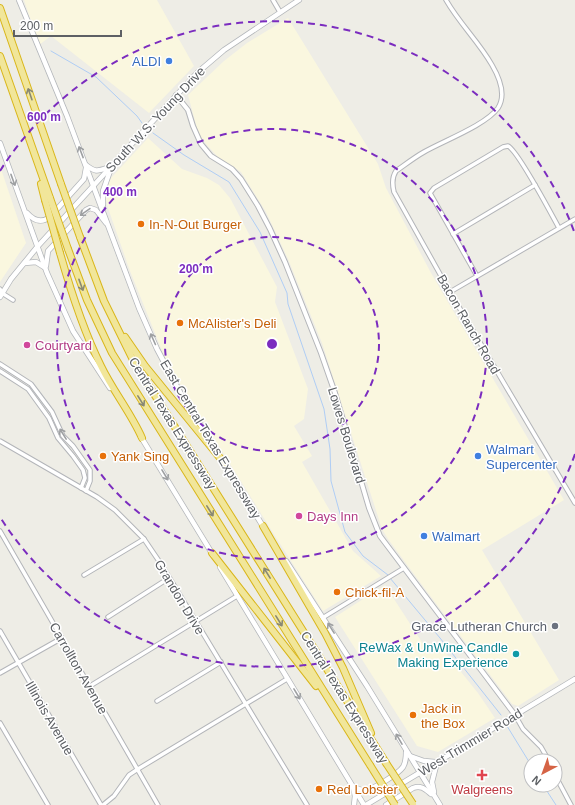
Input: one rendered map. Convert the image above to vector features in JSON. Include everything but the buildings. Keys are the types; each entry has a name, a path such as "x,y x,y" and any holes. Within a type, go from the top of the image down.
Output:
{"highway":[{"name":"Central Texas Expressway","path":"0,8 61,184 104,301 134,362 413,805"},
{"name":"Central Texas Expressway","path":"0,56 33,151 47,199 87,300 112,353 395,805"},
{"path":"47,199 60,253 78,312 89,341 101,367 136,425 142,438"},
{"path":"104,301 130,346 225,464"},
{"path":"263,526 314,613 339,661 377,748"},
{"path":"212,553 323,696 329,700"}],"main road":[{"name":"East Central Texas Expressway","path":"19,0 94,186 139,308 157,349 181,394 263,526 324,617 440,805"},
{"name":"South W.S. Young Drive","path":"1,293 38,246 197,73 214,57 299,0"},
{"path":"0,143 46,268 73,331 142,438 287,679 365,805"},
{"path":"25,211 35,220 50,218 84,179 86,166 96,171 112,166"},
{"path":"103,211 103,192 112,166"},
{"path":"46,268 48,251 86,210 90,208 96,210 111,232"},
{"path":"24,263 36,262 46,268"},
{"name":"West Trimmier Road","path":"365,805 575,679"},
{"path":"353,787 366,790 372,789 400,771 404,766 406,750"},
{"path":"409,755 424,761 437,762 432,782 435,798"},
{"path":"386,805 418,786 425,788 435,798"},
{"path":"353,787 355,796 354,805"}],"street":[{"path":"273,0 280,12"},
{"name":"Bacon Ranch Road","path":"446,0 492,64 502,86 501,97 498,108 489,116 424,152 396,170 393,175 392,184 394,192 450,292 575,503"},
{"name":"Lowes Boulevard","path":"176,95 188,110 201,144 211,156 232,170 241,179 270,229 285,262 330,379 377,528 387,545 515,715 523,729 541,747 544,753"},
{"path":"477,276 431,196 430,191 506,146 511,147 560,228"},
{"path":"453,234 535,185"},
{"path":"450,292 575,219"},
{"path":"1,293 13,300"},
{"path":"0,364 24,378 37,391 48,406 56,418 63,436 90,470 90,481 86,491"},
{"path":"0,371 24,385 49,418 58,438 80,465 84,473 84,482 81,488"},
{"path":"32,394 37,391"},
{"path":"44,411 48,406"},
{"name":"Grandon Drive","path":"0,441 81,488 115,510 144,539 307,805"},
{"path":"67,448 70,444"},
{"path":"80,465 85,462"},
{"name":"Carrollton Avenue","path":"0,531 158,805"},
{"path":"84,575 144,539"},
{"path":"324,617 404,568"},
{"path":"108,617 169,578"},
{"path":"90,686 237,596"},
{"name":"Illinois Avenue","path":"0,632 102,805"},
{"path":"0,673 62,638"},
{"path":"157,701 220,662"},
{"path":"102,805 114,796 129,775 287,679"},
{"path":"0,723 48,805"},
{"path":"563,790 571,805"}],"shaded area":[{"path":"24,0 157,0 194,66 149,113 51,36 39,45"},
{"path":"288,18 378,164 386,188 431,273 564,500 482,550 559,680 518,706 512,704 425,589 382,529 322,343 288,259 266,212 241,172 217,156 198,132 188,95 224,61 247,43"},
{"path":"148,138 182,169 207,178 219,185 230,198 277,287 275,302 308,389 304,419 294,426 312,456 302,462 353,551 381,576 323,611 167,363 130,271 108,208 105,195 111,178"},
{"path":"0,166 26,243 0,282"},
{"path":"385,585 429,653 441,647 478,693 495,718 438,752 417,746 335,617"}],"waterway":[{"path":"51,51 96,77 137,116 142,123"},
{"path":"153,133 184,155 229,182 260,232 287,293 288,304 324,409 330,449 331,481 345,532 363,556 388,575"},
{"path":"390,578 501,715"},
{"path":"507,726 524,753"},
{"path":"548,793 556,805"}],"place":[{"name":"ALDI","path":"169,61"},
{"name":"In-N-Out Burger","path":"141,224"},
{"name":"McAlister's Deli","path":"180,323"},
{"name":"Courtyard","path":"27,345"},
{"name":"Yank Sing","path":"103,456"},
{"name":"Walmart Supercenter","path":"478,456"},
{"name":"Days Inn","path":"299,516"},
{"name":"Walmart","path":"424,536"},
{"name":"Chick-fil-A","path":"337,592"},
{"name":"Grace Lutheran Church","path":"555,626"},
{"name":"ReWax & UnWine Candle Making Experience","path":"516,654"},
{"name":"Jack in the Box","path":"413,715"},
{"name":"Walgreens","path":"482,775"},
{"name":"Red Lobster","path":"319,789"}]}
